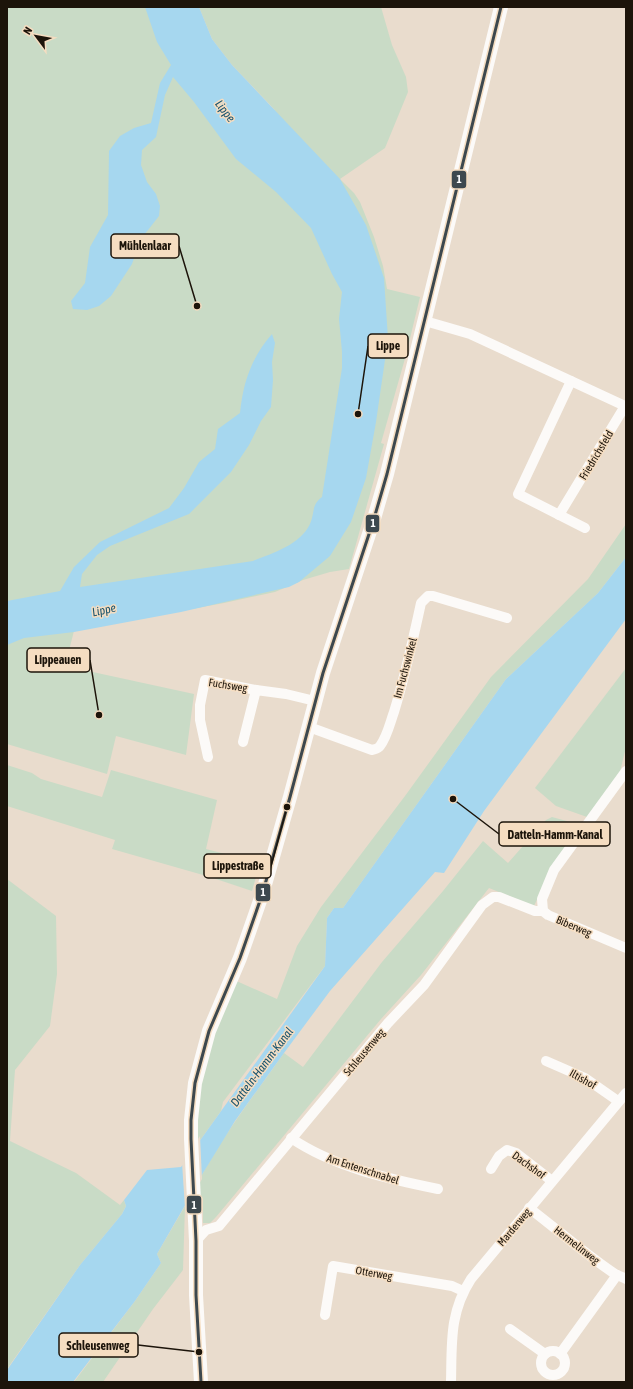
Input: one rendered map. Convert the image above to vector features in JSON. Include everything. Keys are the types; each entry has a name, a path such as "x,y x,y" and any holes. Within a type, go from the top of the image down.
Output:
{"main road":[{"path":"201,1382 196,1295 196,1241 190,1120 192,1098 205,1045 218,1009 240,958 262,895 326,662 373,522 387,474 501,7"}],"street":[{"name":"Friedrichsfeld","path":"425,321 470,334 625,406 559,515"},
{"path":"571,381 518,494 585,528"},
{"name":"Im Fuchswinkel","path":"309,727 372,750 381,746 404,680 421,604 428,596 433,596 507,618"},
{"name":"Fuchsweg","path":"208,757 200,720 200,705 205,680 286,694 315,701"},
{"name":"Fuchsweg","path":"243,742 256,690"},
{"name":"Biberweg","path":"626,771 554,870 542,899 543,911 548,915 626,948"},
{"name":"Schleusenweg","path":"196,1241 206,1230 219,1226 388,1023 424,985 482,905 493,898 499,897 535,911 543,911"},
{"name":"Iltishof","path":"546,1061 586,1078 618,1101"},
{"name":"Marderweg","path":"451,1382 453,1328 456,1312 463,1291 471,1279 529,1208 626,1093"},
{"name":"Am Entenschnabel","path":"292,1138 314,1152 362,1171 392,1180 438,1189"},
{"name":"Dachshof","path":"491,1168 499,1156 507,1150 516,1153 552,1181"},
{"name":"Hermelinweg","path":"529,1208 568,1240 621,1277"},
{"name":"Otterweg","path":"325,1315 333,1266 452,1286 463,1291"},
{"path":"560,1354 621,1277"},
{"path":"510,1329 545,1354"},
{"path":"554,1351 560,1354 564,1358 565,1366 561,1372 549,1378 542,1367 542,1359 545,1354 554,1351"}],"green space":[{"path":"7,7 193,7 218,58 276,111 232,65 212,39 199,7 381,7 392,45 406,77 408,92 385,148 340,179 354,193 360,202 374,237 383,266 387,289 420,297 406,355 381,443 384,444 349,569 330,572 303,580 275,592 74,631 65,666 194,694 186,755 116,736 107,774 7,744"},
{"path":"626,524 626,557 598,593 506,679 343,908 334,908 327,918 325,966 223,1102 221,1111 194,1149 198,1077 232,979 277,999 297,946 321,907 405,796 491,677 588,579"},
{"path":"626,668 626,747 620,772 587,817 556,806 535,788"},
{"path":"7,765 32,773 41,779 102,797 111,770 217,800 206,849 260,863 252,891 210,877 112,849 115,840 7,806"},
{"path":"552,817 574,823 580,828 551,869 534,906 489,888 421,975 381,1019 216,1217 210,1223 203,1223 203,1199 195,1188 204,1170 226,1136 284,1053 303,1067 382,962 443,891 483,841 508,863 546,820"},
{"path":"7,879 56,916 57,974 50,1026 15,1070 10,1141 76,1173 120,1205 124,1200 126,1206 122,1214 80,1265 7,1369"},
{"path":"185,1206 183,1270 153,1309 103,1382 74,1382 135,1301 161,1263 157,1254"}],"water":[{"path":"145,7 199,7 212,39 232,65 340,179 366,225 384,278 388,339 366,478 351,522 330,556 299,582 289,587 181,612 74,632 24,638 7,645 7,601 60,591 74,567 100,542 169,508 184,488 199,462 215,449 218,429 240,413 243,391 249,371 259,352 272,334 275,343 272,362 273,380 271,407 231,472 189,514 110,546 97,555 82,574 80,587 253,561 277,551 300,538 312,520 316,503 322,497 342,368 339,319 342,292 311,228 276,192 236,159 194,102 173,77 165,95 156,137 142,150 141,165 147,182 156,194 160,206 159,216 141,239 132,264 111,296 99,306 87,310 73,309 71,301 85,283 90,247 108,215 109,151 120,136 134,128 151,123 160,83 171,65 157,42"},
{"path":"626,557 626,619 484,811 444,873 435,872 330,991 235,1121 203,1173 157,1254 161,1263 135,1301 73,1382 7,1382 7,1370 80,1265 122,1214 126,1206 124,1200 147,1170 181,1167 325,966 327,918 334,908 343,908 506,679 598,593"}],"pier":[{"path":"200,1136 202,1179 185,1209 182,1162"}],"transit line":[{"name":"1","path":"201,1382 196,1295 196,1241 191,1139 191,1120 195,1083 209,1031 240,958 262,895 323,673 373,522 387,474 501,7"}],"place":[{"name":"Mühlenlaar","path":"197,306"},
{"name":"Lippe","path":"358,414"},
{"name":"Lippeauen","path":"99,715"},
{"name":"Datteln-Hamm-Kanal","path":"453,799"},
{"name":"Lippestraße","path":"287,807"},
{"name":"Schleusenweg","path":"199,1352"}]}
